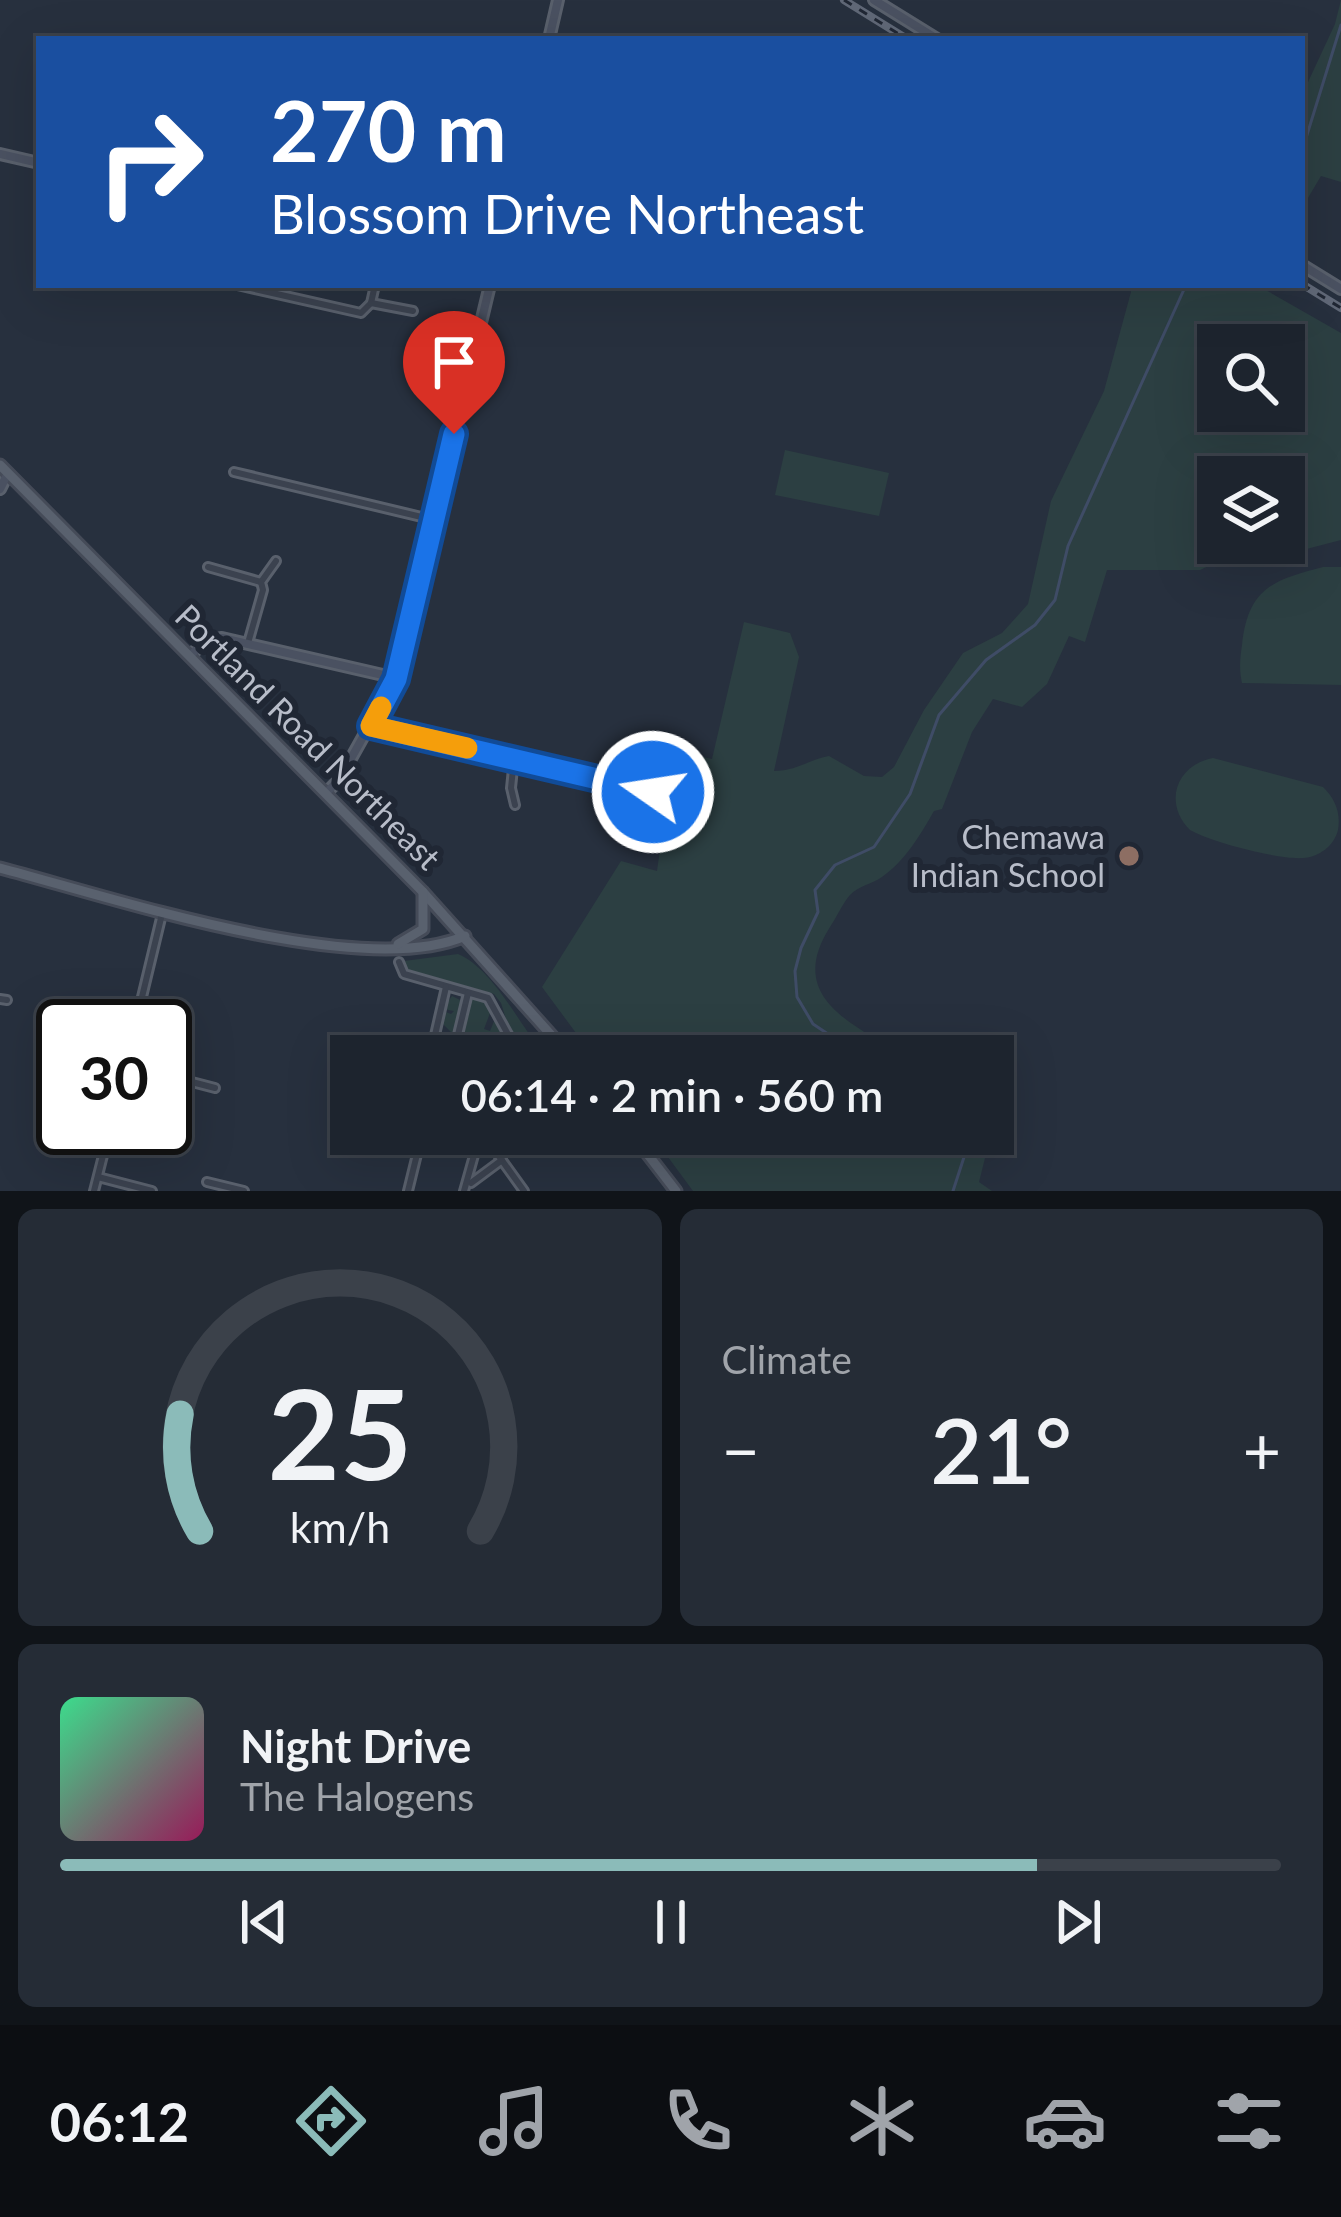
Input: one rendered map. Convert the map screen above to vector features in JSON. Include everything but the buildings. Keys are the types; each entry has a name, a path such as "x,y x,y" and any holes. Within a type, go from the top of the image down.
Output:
{"main road":[{"name":"Portland Road Northeast","path":"4,468 423,892 551,1035"},
{"path":"0,868 286,940 391,947 442,944 464,936"},
{"path":"391,947 423,929 423,892"},
{"path":"648,1155 676,1191"}],"street":[{"path":"549,36 558,0"},
{"path":"874,0 932,36"},
{"path":"0,154 36,162"},
{"path":"1305,267 1341,289"},
{"path":"269,289 361,313 371,303 374,288"},
{"path":"326,793 339,780 396,679 489,288"},
{"path":"371,303 413,311"},
{"path":"0,489 4,468"},
{"path":"234,472 434,520"},
{"path":"248,643 263,590 261,582 276,561"},
{"path":"208,567 261,582"},
{"path":"190,656 212,638 396,679"},
{"path":"371,726 653,792"},
{"path":"514,759 511,788 515,806"},
{"path":"142,999 163,910"},
{"path":"398,962 404,974 488,998 508,1035"},
{"path":"435,1035 446,987"},
{"path":"458,1035 468,992"},
{"path":"192,1082 215,1088"},
{"path":"94,1191 103,1155"},
{"path":"408,1191 417,1155"},
{"path":"466,1188 476,1155"},
{"path":"498,1155 525,1191"},
{"path":"466,1188 502,1160"},
{"path":"98,1177 152,1191"},
{"path":"207,1182 244,1191"}],"shaded area":[{"path":"1341,0 1341,182 1321,176 1305,203 1305,89"},
{"path":"1130,288 1262,288 1341,333 1341,540 1305,549 1305,456 1197,456 1197,564 1213,564 1200,570 1107,570 1085,642 1069,636 1047,684 1022,707 993,699 972,732 942,809 934,811 890,871 850,895 830,927 818,952 815,973 820,991 831,1006 870,1035 577,1035 542,987 621,861 657,871 662,835 690,754 712,759 744,622 790,633 799,657 774,771 829,756 864,776 882,777 894,767 924,710 963,653 1002,633 1028,604 1051,501 1104,391"},
{"path":"785,450 889,473 879,516 775,495"},
{"path":"1323,567 1341,567 1341,685 1242,683 1245,626 1257,599 1277,582"},
{"path":"1213,758 1323,787 1338,812 1333,841 1315,855 1292,858 1245,849 1190,830 1177,808 1178,786 1190,768"},
{"path":"458,954 469,960 499,991 530,1035 511,1035 494,994 406,969 404,961"},
{"path":"452,996 468,1004 470,997 487,1001 490,1013 484,1029 490,1031 494,1021 502,1035 454,1035 441,1022 443,1011 454,1011 443,1009"},
{"path":"666,1155 986,1155 979,1182 992,1191 693,1191"}],"waterway":[{"path":"1305,141 1341,25"},
{"path":"830,1035 813,1024 797,997 795,971 818,912 815,890 835,865 874,847 910,794 939,715 986,660 1035,625 1055,600 1068,546 1185,288"},
{"path":"953,1191 965,1155"}],"railway":[{"path":"844,0 902,36"},
{"path":"1305,286 1341,308"}],"slow traffic":[{"path":"381,707 371,726 467,748"}],"place":[{"name":"Chemawa Indian School","path":"1129,856"}],"route":[{"path":"454,434 396,679 371,726 653,792"}]}
